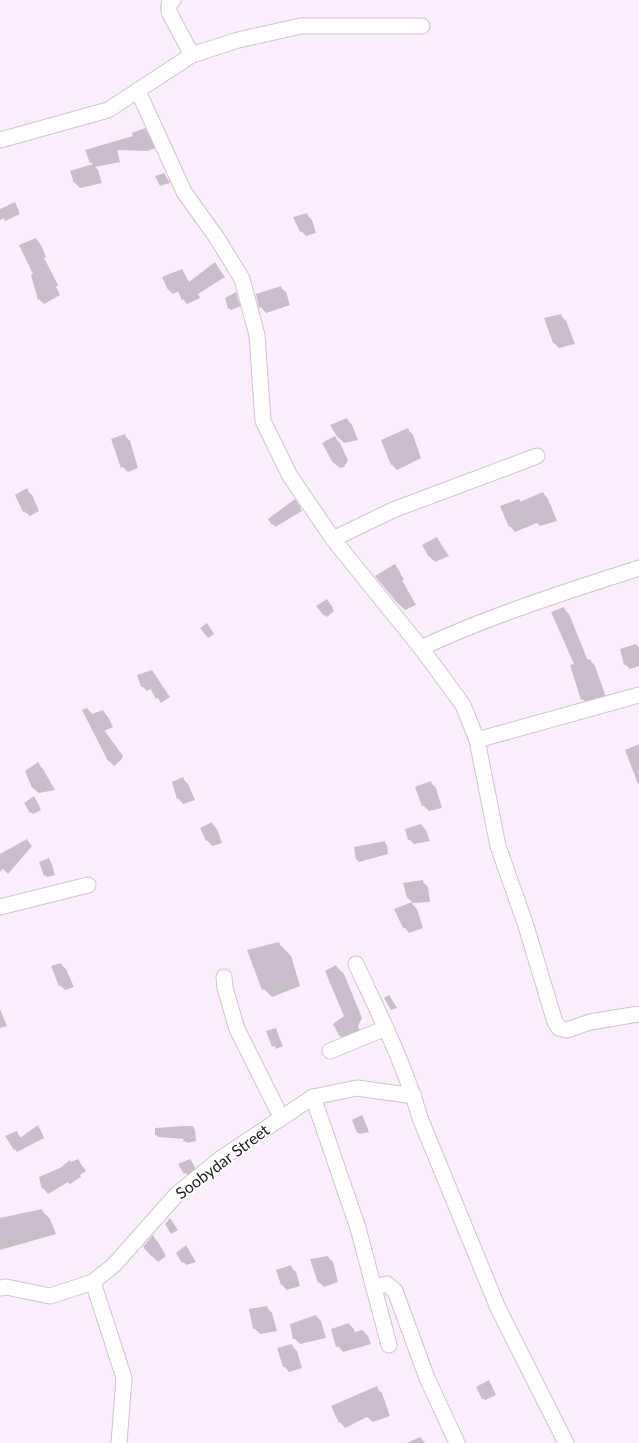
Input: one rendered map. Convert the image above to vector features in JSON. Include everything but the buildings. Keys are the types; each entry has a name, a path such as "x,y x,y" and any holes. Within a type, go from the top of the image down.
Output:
{"street":[{"path":"173,0 169,4 169,12 192,55"},
{"path":"0,140 108,110 192,55 238,40 301,26 422,26"},
{"path":"138,91 184,192 217,238 242,279 257,335 263,421 290,476 333,539 421,648 463,705 477,740 498,846 526,926 555,1022 559,1028 566,1030 590,1022 639,1014"},
{"path":"333,539 393,510 537,456"},
{"path":"421,648 527,605 639,568"},
{"path":"477,740 639,694"},
{"path":"0,907 88,885"},
{"path":"356,964 386,1028 414,1096 420,1118 498,1308 566,1443"},
{"path":"224,977 225,988 237,1029 281,1117"},
{"path":"330,1051 386,1028"},
{"name":"Soobydar Street","path":"0,1288 6,1287 50,1296 93,1282 114,1265 177,1194 220,1159 313,1097 357,1088 414,1096"},
{"path":"313,1097 358,1228 389,1345"},
{"path":"93,1282 124,1378 119,1443"},
{"path":"375,1287 387,1284 395,1291 427,1378 457,1443"}]}
